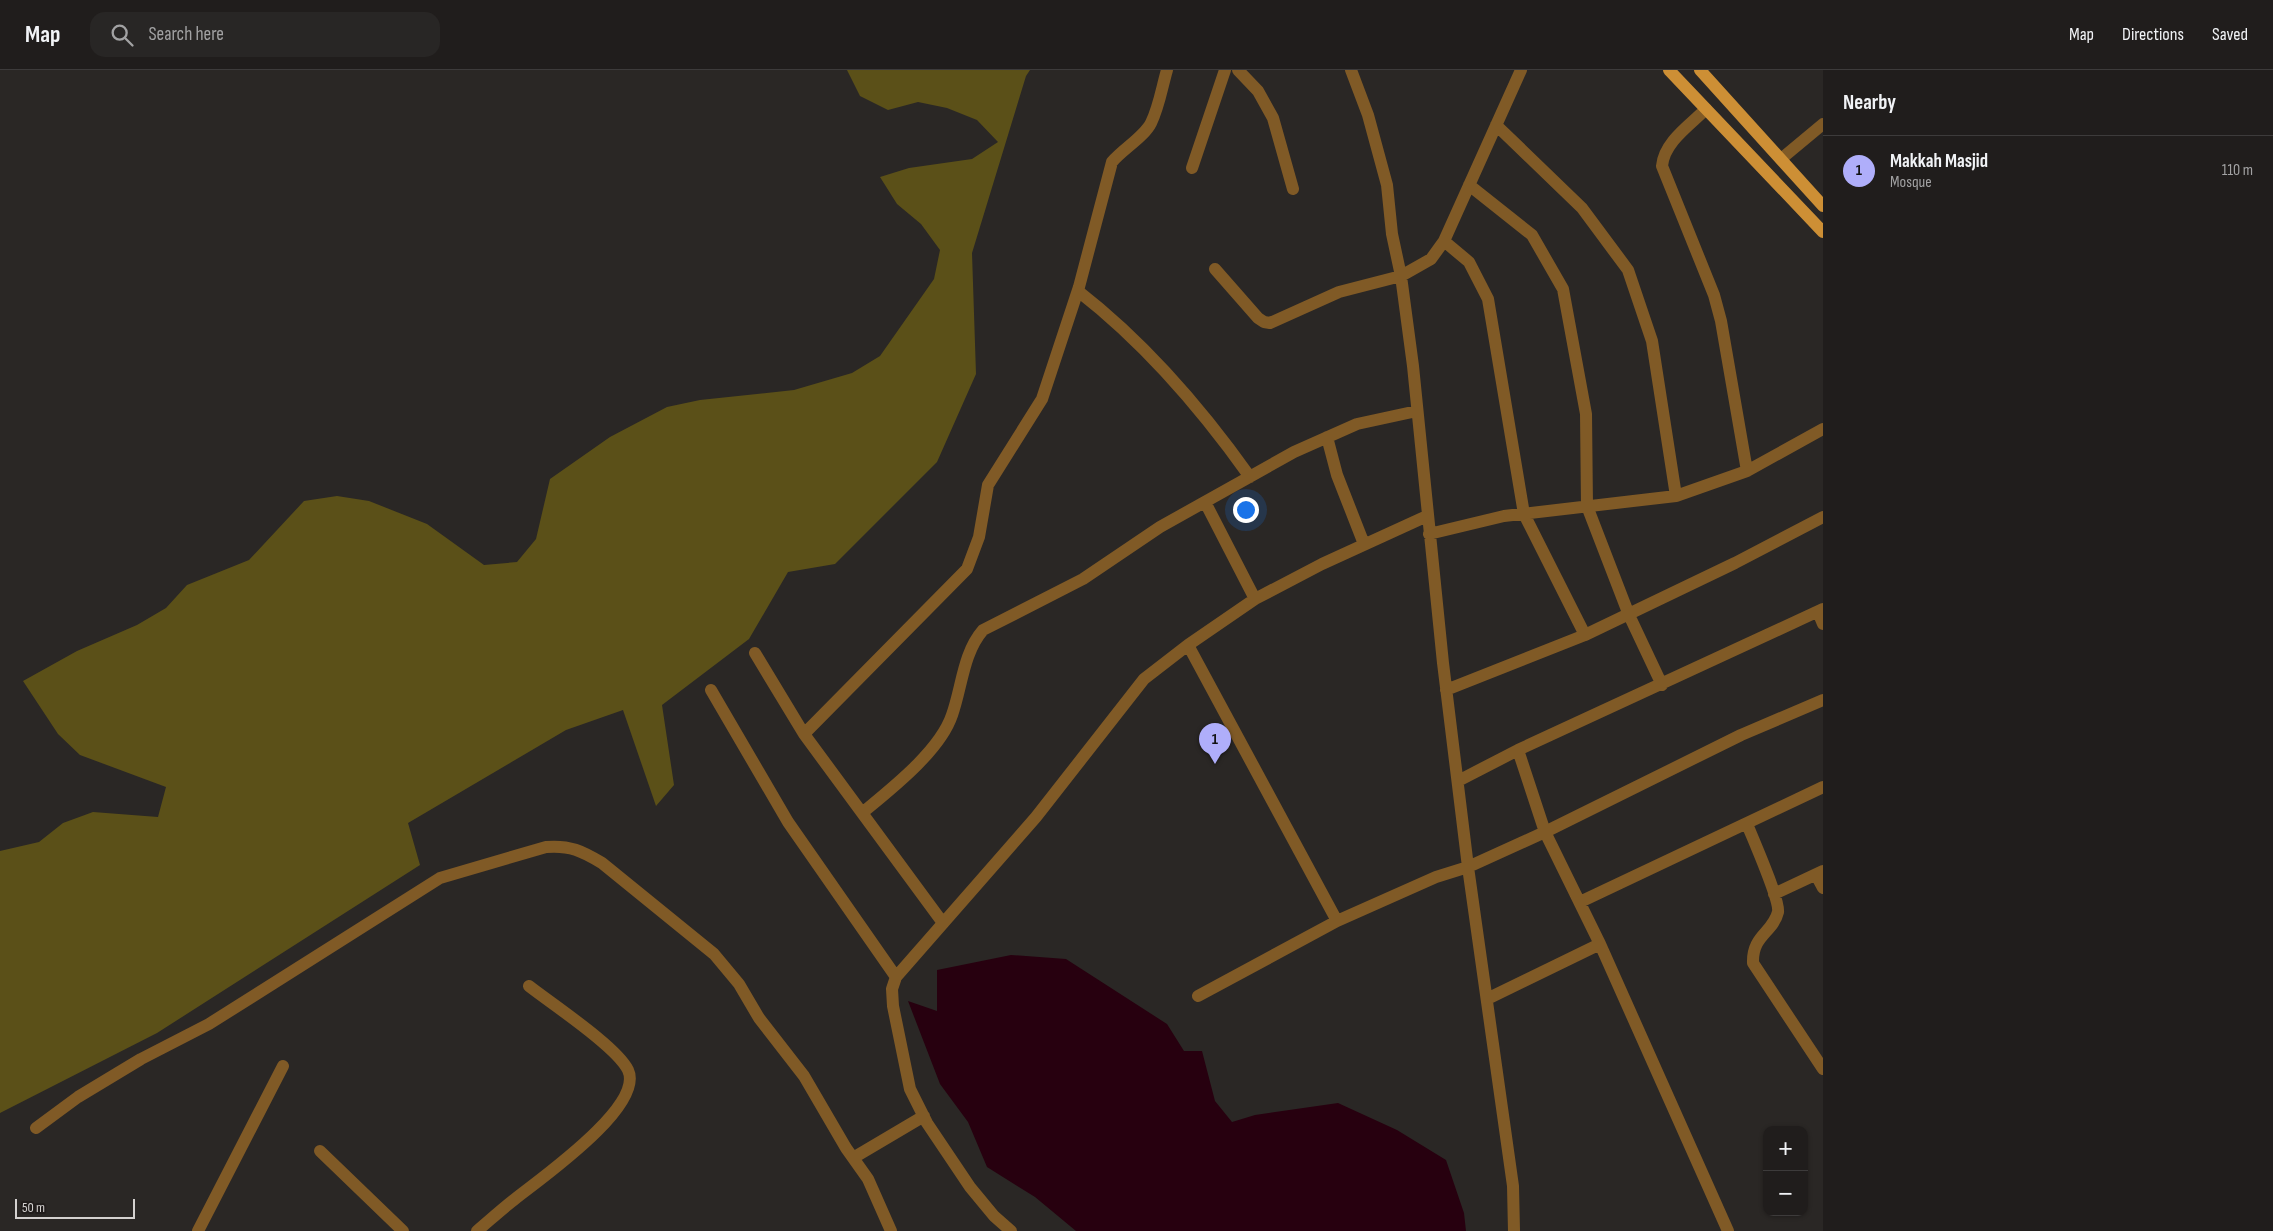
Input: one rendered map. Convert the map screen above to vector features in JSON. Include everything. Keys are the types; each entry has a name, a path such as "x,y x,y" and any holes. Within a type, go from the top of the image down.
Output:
{"main road":[{"path":"1670,70 1823,232"},
{"path":"1700,70 1823,206"}],"street":[{"path":"804,734 967,570 978,537 988,485 1042,399 1078,292 1112,162 1151,123 1167,70"},
{"path":"1192,168 1226,70"},
{"path":"1238,70 1258,91 1273,118 1294,189"},
{"path":"1351,70 1368,115 1387,185 1392,234 1401,276 1446,690 1468,867 1513,1186 1514,1231"},
{"path":"1215,269 1258,318 1270,323 1339,292 1401,276 1431,259 1444,241 1521,70"},
{"path":"1706,109 1667,147 1663,156 1662,166 1714,295 1746,471"},
{"path":"1781,159 1823,124"},
{"path":"1496,125 1582,208 1628,270 1652,341 1676,496"},
{"path":"1469,185 1532,235 1563,289 1586,414 1587,506 1629,615 1662,685"},
{"path":"1444,241 1469,262 1488,298 1524,514 1585,635"},
{"path":"1078,292 1127,332 1189,398 1218,432 1250,477"},
{"path":"862,813 906,776 945,731 952,716 957,691 975,639 983,630 1083,579 1160,527 1294,452 1357,424 1417,411"},
{"path":"1429,534 1504,516 1676,496 1746,471 1823,428"},
{"path":"1327,437 1338,475 1364,544"},
{"path":"1205,502 1255,599"},
{"path":"1011,1231 994,1216 970,1187 924,1116 910,1090 893,1006 892,989 896,977 1036,817 1144,679 1188,644 1255,599 1364,544 1427,516"},
{"path":"1446,690 1585,635 1629,615 1823,517"},
{"path":"1458,781 1518,750 1662,685 1820,610 1823,624"},
{"path":"1188,644 1337,921"},
{"path":"755,653 804,734 943,922"},
{"path":"710,690 788,822 896,977"},
{"path":"1198,996 1337,921 1436,877 1468,867 1545,832 1741,735 1823,700"},
{"path":"1518,750 1545,832 1600,944 1728,1231"},
{"path":"1580,902 1823,788"},
{"path":"1747,824 1774,894 1778,911 1774,920 1757,941 1753,952 1753,963 1823,1069"},
{"path":"36,1128 78,1096 141,1059 209,1024 440,878 546,847 564,846 583,852 602,863 700,942 728,969 749,999 759,1018 804,1076 853,1158 868,1179 891,1231"},
{"path":"1774,894 1819,873 1823,888"},
{"path":"1486,999 1600,944"},
{"path":"477,1231 587,1142 624,1099 630,1086 628,1071 618,1055 530,986"},
{"path":"198,1231 283,1066"},
{"path":"853,1158 924,1116"},
{"path":"320,1151 403,1231"}],"shaded area":[{"path":"847,70 1030,70 1026,76 972,253 976,374 937,462 835,564 788,572 749,639 662,705 674,785 656,806 623,710 566,730 408,823 420,865 157,1033 0,1113 0,851 39,842 63,823 93,812 158,817 166,787 80,755 58,734 23,681 77,651 137,625 166,608 187,585 249,560 304,501 337,496 369,501 427,524 484,565 517,562 536,539 550,479 610,437 667,407 700,400 794,390 852,373 880,356 934,279 940,250 921,224 897,204 880,177 909,168 972,159 998,142 977,120 947,108 918,102 888,110 860,96"},
{"path":"1011,955 1066,959 1167,1024 1184,1051 1202,1051 1215,1101 1232,1122 1255,1115 1338,1103 1397,1130 1446,1160 1464,1213 1466,1231 1076,1231 1035,1197 987,1167 968,1122 940,1084 908,1001 937,1011 937,970"}],"place":[{"name":"Makkah Masjid","path":"1215,764"}]}
